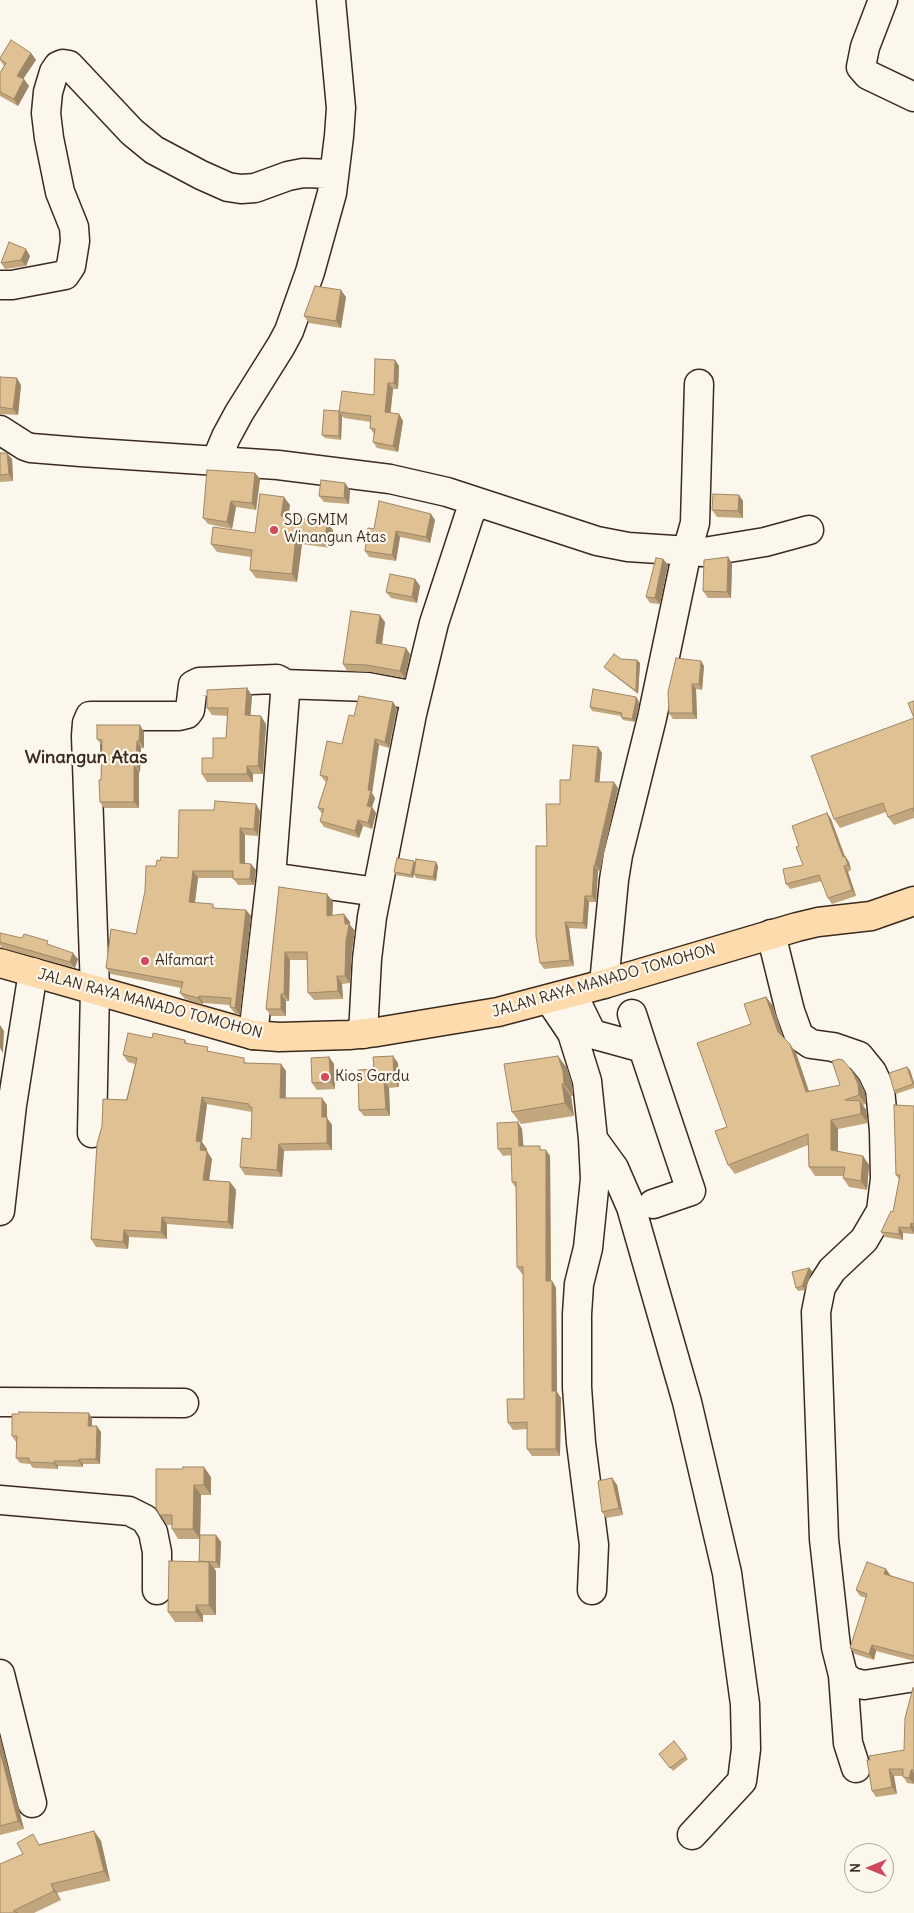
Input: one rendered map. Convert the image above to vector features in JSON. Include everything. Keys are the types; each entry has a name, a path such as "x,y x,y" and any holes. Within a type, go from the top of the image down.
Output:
{"highway":[{"name":"JALAN RAYA MANADO TOMOHON","path":"0,962 254,1035 279,1037 363,1034 498,1012 604,984 771,934 818,922 871,916 914,901"}],"street":[{"path":"216,462 226,437 239,413 289,330 310,272 332,193 341,108 331,0"},
{"path":"883,0 865,47 861,67 868,75 914,97"},
{"path":"0,285 12,285 65,275 72,266 75,241 74,227 60,192 46,114 48,92 54,72 58,66 64,64 69,65 132,132 154,150 228,187 241,189 255,188 288,176 303,173 334,174"},
{"path":"604,984 618,855 652,718 696,514 699,384"},
{"path":"0,430 31,448 278,465 390,479 447,492 597,541 628,547 704,552 765,542 809,530"},
{"path":"363,1034 367,959 377,892 416,696 434,623 469,516 476,502"},
{"path":"92,1133 95,989 86,736 86,723 90,716 179,716 186,714 190,710 193,685 199,682 276,679 283,684 285,694 271,876 254,1035"},
{"path":"283,684 368,687 416,696"},
{"path":"271,876 377,892"},
{"path":"771,934 790,1011 799,1036 811,1044 859,1056 872,1072 880,1089 884,1131 885,1179 881,1211 864,1240 832,1270 821,1287 816,1312 824,1539 836,1647 843,1675 848,1743 856,1768"},
{"path":"0,1211 12,1104 33,972"},
{"path":"561,996 592,1034 644,1048"},
{"path":"561,996 587,1081 594,1139 595,1179 588,1248 579,1284 577,1314 581,1444 594,1545 592,1590"},
{"path":"632,1014 691,1191 653,1204"},
{"path":"594,1139 614,1168 631,1207 687,1402 727,1574 737,1639 745,1704 746,1749 742,1782 692,1835"},
{"path":"0,1402 184,1403"},
{"path":"0,1500 129,1511 146,1519 154,1532 157,1552 157,1590"},
{"path":"0,1674 32,1803"},
{"path":"843,1675 852,1682 864,1685 914,1678"}],"building":[{"path":"11,40 31,53 17,76 24,79 14,99 0,92 0,73 6,63 0,58"},
{"path":"9,242 26,249 21,260 1,263"},
{"path":"315,286 341,290 336,321 304,316"},
{"path":"375,359 395,360 394,383 388,383 385,412 399,414 393,446 373,442 375,429 370,428 371,416 339,412 342,391 374,395"},
{"path":"0,377 17,378 13,409 0,407"},
{"path":"324,410 339,411 339,436 322,435"},
{"path":"0,453 7,453 9,474 0,475"},
{"path":"207,470 255,473 252,503 231,501 227,522 203,518"},
{"path":"321,480 345,483 344,498 319,496"},
{"path":"260,494 284,497 281,516 327,522 325,540 296,536 292,574 250,570 252,550 211,544 213,527 255,533"},
{"path":"713,494 739,495 738,511 712,510"},
{"path":"379,501 431,514 426,537 396,531 392,555 365,551 368,528 374,529"},
{"path":"728,557 727,592 703,591 704,560"},
{"path":"656,558 663,559 655,598 646,597"},
{"path":"390,574 415,579 412,597 386,592"},
{"path":"351,611 380,615 376,643 406,648 400,671 366,665 343,664"},
{"path":"614,654 621,659 637,660 636,691 604,667"},
{"path":"676,658 701,661 699,684 692,684 693,713 669,713 668,692"},
{"path":"247,688 245,715 261,716 258,766 247,766 247,774 202,774 202,758 213,758 213,738 226,738 228,708 207,708 207,690"},
{"path":"593,689 636,697 632,719 621,717 622,713 590,707"},
{"path":"359,696 393,702 385,742 375,739 368,790 371,791 367,806 372,807 368,823 358,820 355,831 320,821 324,809 318,808 328,777 320,775 327,741 342,744 349,715 354,716"},
{"path":"914,701 914,718 908,703"},
{"path":"914,718 914,812 913,808 888,817 883,803 834,819 811,756"},
{"path":"97,725 140,725 136,765 134,765 134,802 100,802 99,780 101,780 102,740 97,739"},
{"path":"573,745 598,747 595,782 614,782 594,865 592,896 585,896 583,923 565,922 570,960 540,963 536,936 536,846 547,846 546,804 560,804 560,780 570,780"},
{"path":"215,801 256,804 254,829 240,828 240,863 251,864 250,879 233,879 233,871 193,871 189,902 213,904 213,908 246,910 235,1008 230,1007 231,998 199,996 198,998 180,993 183,982 106,968 111,929 136,934 145,891 146,866 156,866 157,860 160,861 161,857 178,858 179,810 214,810"},
{"path":"827,813 843,857 845,856 848,865 844,866 852,890 828,898 819,875 786,884 783,869 803,865 796,847 799,846 792,826"},
{"path":"397,858 414,861 411,875 394,872"},
{"path":"416,859 436,862 433,877 414,874"},
{"path":"279,887 327,894 327,916 344,914 345,924 349,924 346,941 345,976 337,976 338,991 308,993 307,952 285,952 284,994 281,994 281,1009 266,1009"},
{"path":"0,933 22,938 24,934 48,941 47,944 73,953 70,962 0,942"},
{"path":"766,997 778,1032 790,1044 806,1092 840,1085 832,1061 843,1060 852,1071 858,1084 859,1095 845,1100 860,1101 861,1114 831,1120 831,1150 863,1156 861,1181 843,1178 845,1167 809,1167 808,1134 728,1165 715,1131 727,1127 697,1043 751,1024 744,1004"},
{"path":"128,1033 152,1038 153,1033 185,1040 184,1043 208,1047 207,1051 244,1058 244,1063 281,1064 280,1098 322,1098 322,1117 327,1117 327,1143 279,1144 277,1170 240,1167 242,1138 251,1139 252,1107 249,1107 249,1104 202,1097 196,1141 201,1142 200,1150 207,1151 203,1180 230,1182 228,1222 162,1217 161,1232 124,1230 123,1242 91,1239 97,1144 102,1126 103,1099 127,1100 137,1058 123,1055"},
{"path":"393,1056 394,1081 384,1081 386,1109 359,1110 358,1070 374,1069 373,1057"},
{"path":"558,1056 563,1071 564,1084 562,1084 565,1103 512,1112 504,1064"},
{"path":"329,1057 331,1082 312,1083 311,1058"},
{"path":"907,1067 913,1084 894,1091 889,1073"},
{"path":"894,1105 914,1106 914,1224 911,1223 910,1228 899,1227 899,1234 881,1232 891,1211 893,1212 900,1175 896,1175"},
{"path":"518,1122 519,1146 540,1146 540,1150 546,1150 546,1281 552,1281 552,1391 556,1391 556,1449 527,1449 527,1422 508,1423 507,1399 524,1399 523,1267 517,1267 516,1182 512,1182 511,1148 498,1149 497,1123"},
{"path":"809,1268 802,1286 796,1288 792,1272"},
{"path":"19,1412 89,1413 88,1426 97,1426 96,1459 54,1461 54,1463 29,1462 29,1458 16,1458 17,1436 12,1436 12,1414 19,1414"},
{"path":"183,1467 204,1467 204,1485 194,1485 193,1529 172,1529 172,1515 160,1515 156,1508 156,1469 183,1469"},
{"path":"612,1478 619,1508 602,1512 598,1481"},
{"path":"200,1535 216,1535 216,1562 199,1561"},
{"path":"169,1561 209,1562 209,1605 196,1605 196,1612 168,1612"},
{"path":"867,1562 886,1569 884,1574 914,1583 914,1656 872,1645 869,1654 850,1648 867,1594 856,1590"},
{"path":"913,1688 914,1770 911,1770 909,1778 903,1777 903,1769 889,1769 892,1787 872,1791 867,1760 870,1760 869,1756 904,1750 905,1718"},
{"path":"674,1741 686,1756 670,1768 659,1754"},
{"path":"0,1751 18,1821 0,1826"},
{"path":"94,1831 104,1871 51,1884 54,1891 13,1911 18,1913 0,1913 0,1864 23,1854 17,1843 33,1834 39,1845"}],"place":[{"name":"SD GMIM Winangun Atas","path":"274,530"},
{"name":"Alfamart","path":"145,961"},
{"name":"Kios Gardu","path":"325,1077"}],"district":[{"name":"Winangun Atas","path":"86,758"}]}
